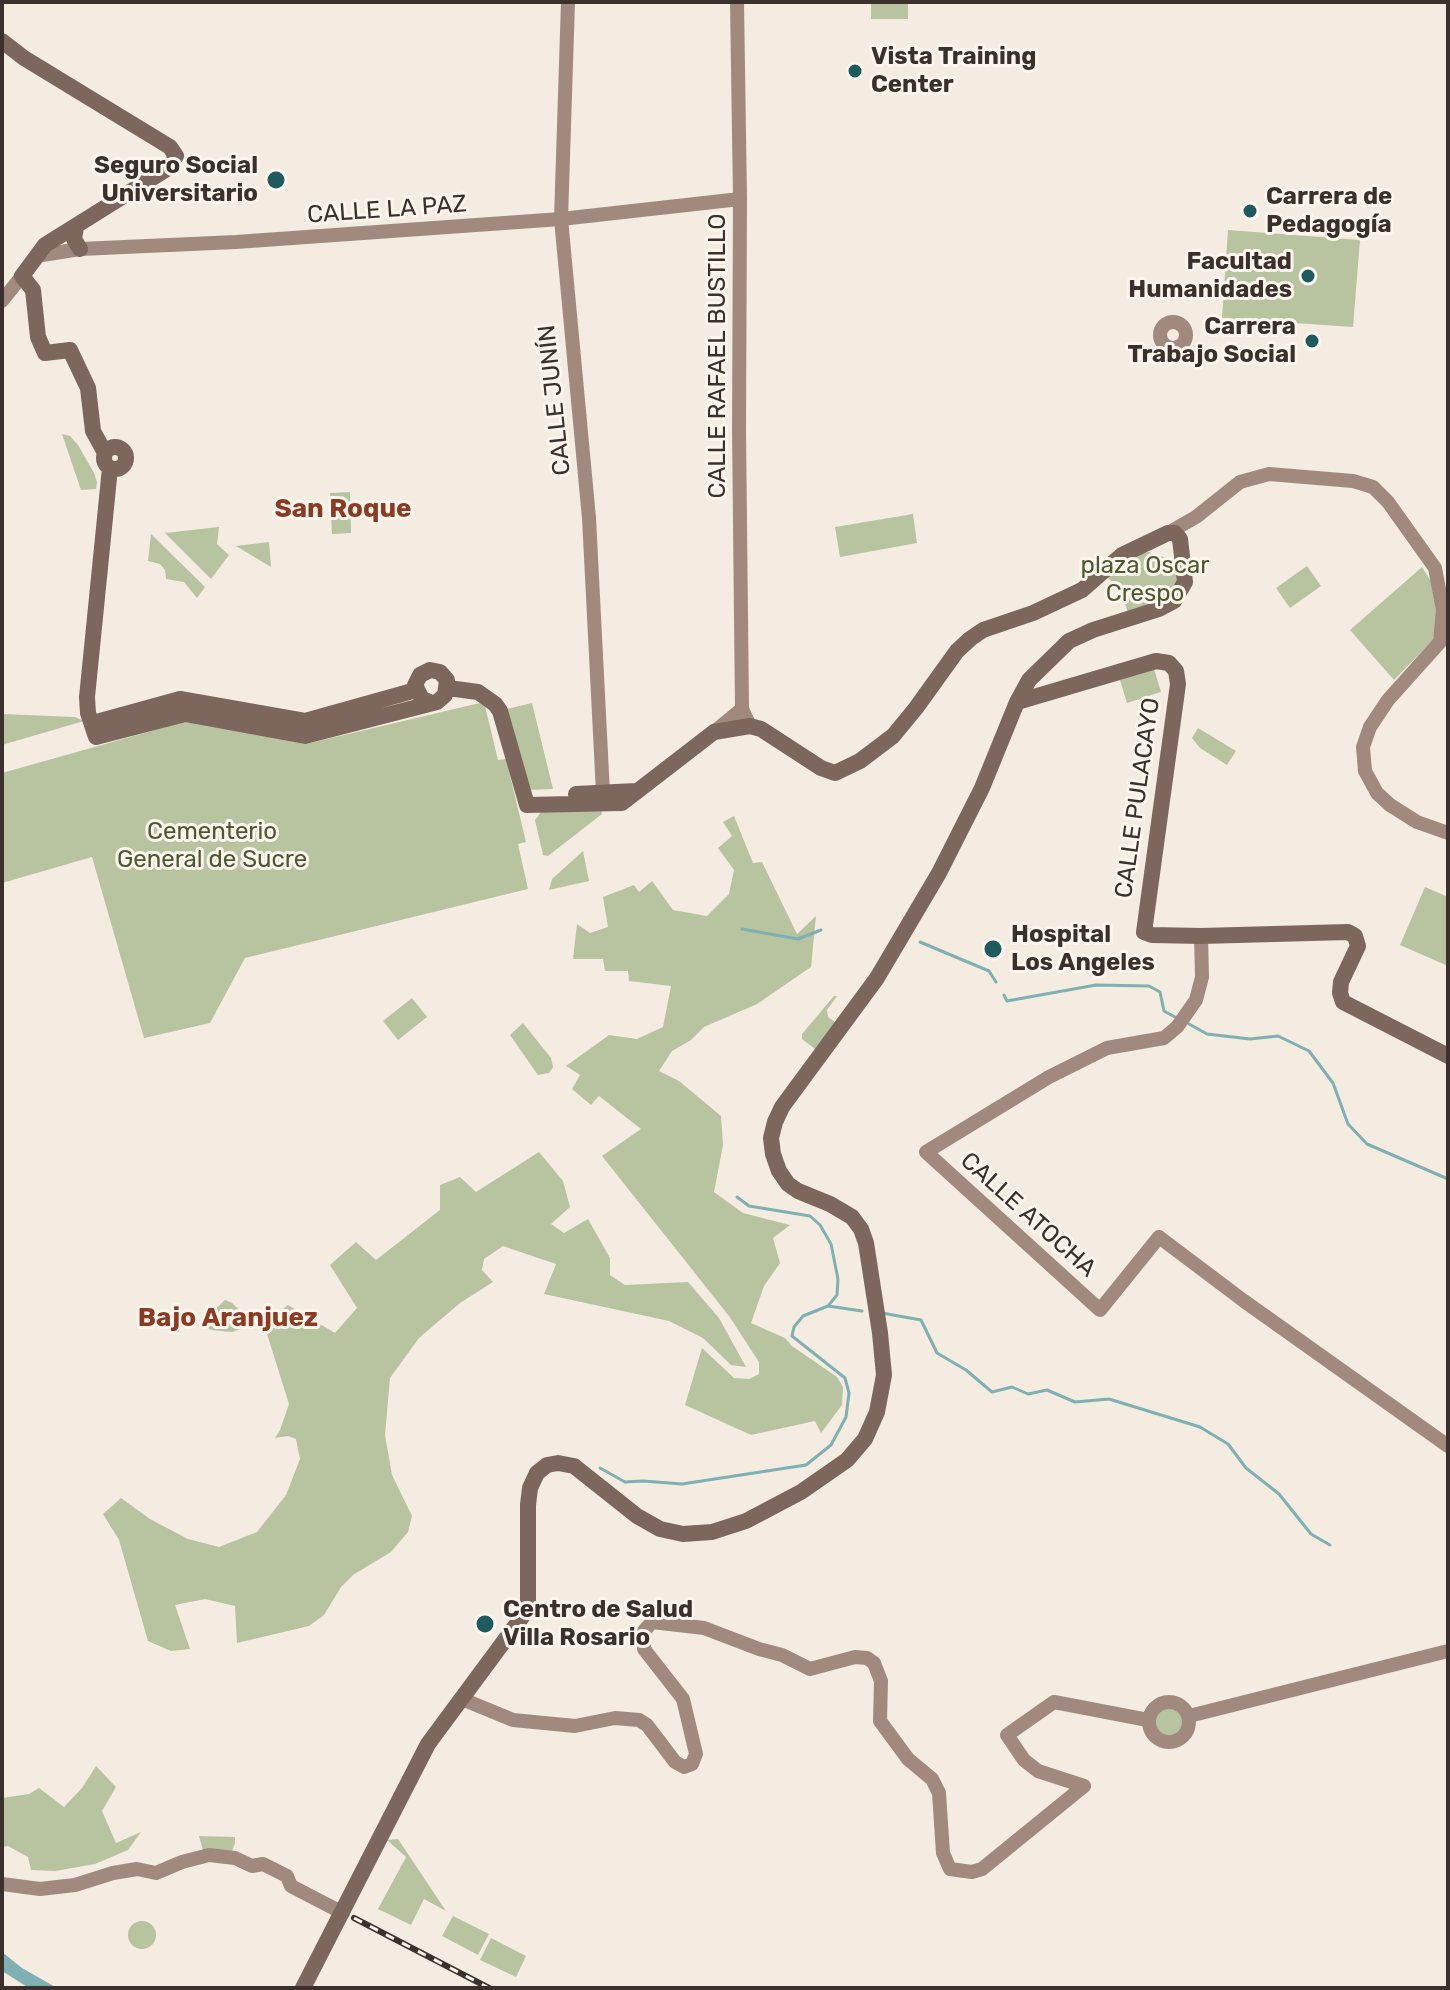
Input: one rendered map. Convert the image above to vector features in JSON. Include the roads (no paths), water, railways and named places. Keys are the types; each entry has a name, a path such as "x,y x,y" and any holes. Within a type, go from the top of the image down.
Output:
{"main road":[{"path":"2,41 24,58 170,147 176,156 170,167 45,245 22,276 33,290 38,337 45,353 70,350 88,388 93,431 107,461 87,697 94,730"},
{"path":"76,227 74,239 80,249"},
{"path":"305,1986 428,1744 522,1617 528,1603 528,1505 530,1488 537,1473 547,1465 558,1463 574,1466 637,1516 660,1529 683,1534 712,1532 746,1521 801,1492 847,1460 865,1439 877,1412 884,1375 866,1243 852,1217 798,1191 788,1184 779,1171 771,1138 782,1107 877,978 939,873 982,788 1029,680 1069,641 1174,601 1185,582 1185,571 1170,540 1134,549 1122,555 1082,590 1033,613 983,630 957,651 893,736 860,761 835,773 821,768 761,729 750,726 714,732 622,803 526,800"},
{"name":"CALLE PULACAYO","path":"1017,702 1156,661 1169,663 1176,671 1177,700 1144,932 1152,935 1201,936"},
{"path":"94,730 185,714 305,736 432,703 442,699 448,688 444,676 430,670 420,675 416,690 422,699 432,703"},
{"path":"448,688 478,692 500,711 526,800"},
{"path":"94,730 180,699 305,721 416,690"},
{"path":"526,800 638,791"},
{"path":"1201,936 1348,932 1355,936 1358,946 1341,982 1343,1002 1448,1056"}],"street":[{"name":"CALLE JUNÍN","path":"568,2 561,219 592,562 603,793"},
{"name":"CALLE RAFAEL BUSTILLO","path":"737,2 742,709"},
{"name":"CALLE LA PAZ","path":"36,256 80,249 236,242 561,219 740,199"},
{"path":"2,301 22,276"},
{"path":"1170,540 1228,490 1250,477 1269,474 1353,481 1373,487 1388,502 1435,568 1442,600 1440,642 1388,700 1370,727 1363,747 1365,771 1377,793 1390,805 1417,822 1448,833"},
{"path":"714,732 742,709 750,726"},
{"name":"CALLE ATOCHA","path":"1201,936 1202,977 1196,1000 1177,1027 1164,1038 1107,1048 1049,1077 926,1152 1100,1310 1159,1237 1448,1446"},
{"path":"462,1699 513,1720 575,1726 615,1718 639,1720 647,1725 675,1762 684,1767 692,1764 696,1754 683,1699 644,1649 644,1631 652,1622 704,1628 782,1655 810,1669 855,1657 867,1658 874,1663 881,1681 880,1721 908,1759 932,1779 939,1793 943,1853 950,1869 972,1872 982,1869 1084,1786 1038,1771 1024,1760 1007,1735 1054,1702 1148,1720"},
{"path":"1189,1716 1448,1651"},
{"path":"1167,1702 1180,1705 1189,1716 1190,1723 1184,1736 1172,1742 1154,1737 1148,1720 1154,1708 1167,1702"},
{"path":"2,1884 40,1889 75,1885 137,1869 156,1873 209,1855 235,1858 252,1866 263,1864 287,1876 291,1886 343,1913"}],"water":[{"path":"2,1952 22,1968 57,1988 29,1988 2,1971"}],"waterway":[{"path":"742,929 798,939 821,930"},
{"path":"920,942 989,971 996,982"},
{"path":"1004,995 1007,1001 1096,985 1149,986 1160,992 1164,1011 1175,1017"},
{"path":"1189,1024 1207,1034 1250,1039 1278,1036 1309,1051 1333,1083 1348,1124 1367,1144 1448,1179"},
{"path":"737,1197 749,1206 810,1216 820,1225 831,1244 838,1279 837,1295 828,1306"},
{"path":"600,1468 625,1482 682,1484 806,1465 831,1445 846,1417 849,1393 845,1378 792,1336 794,1327 803,1316 828,1306 862,1311"},
{"path":"882,1313 921,1320 937,1353 966,1370 992,1392 1012,1387 1028,1394 1047,1390 1075,1402 1109,1399 1200,1427 1228,1444 1246,1468 1279,1494 1311,1534 1330,1545"}],"railway":[{"path":"354,1918 489,1988"}],"place":[{"name":"Vista Training Center","path":"855,71"},
{"name":"Seguro Social Universitario","path":"276,180"},
{"name":"Carrera de Pedagogía","path":"1250,211"},
{"name":"Facultad Humanidades","path":"1308,276"},
{"name":"Carrera Trabajo Social","path":"1312,341"},
{"name":"Hospital Los Angeles","path":"993,949"},
{"name":"Centro de Salud Villa Rosario","path":"485,1624"}],"district":[{"name":"San Roque","path":"343,509"},
{"name":"Bajo Aranjuez","path":"228,1318"}],"park label":[{"name":"plaza Oscar Crespo","path":"1145,580"},
{"name":"Cementerio General de Sucre","path":"212,846"}]}
